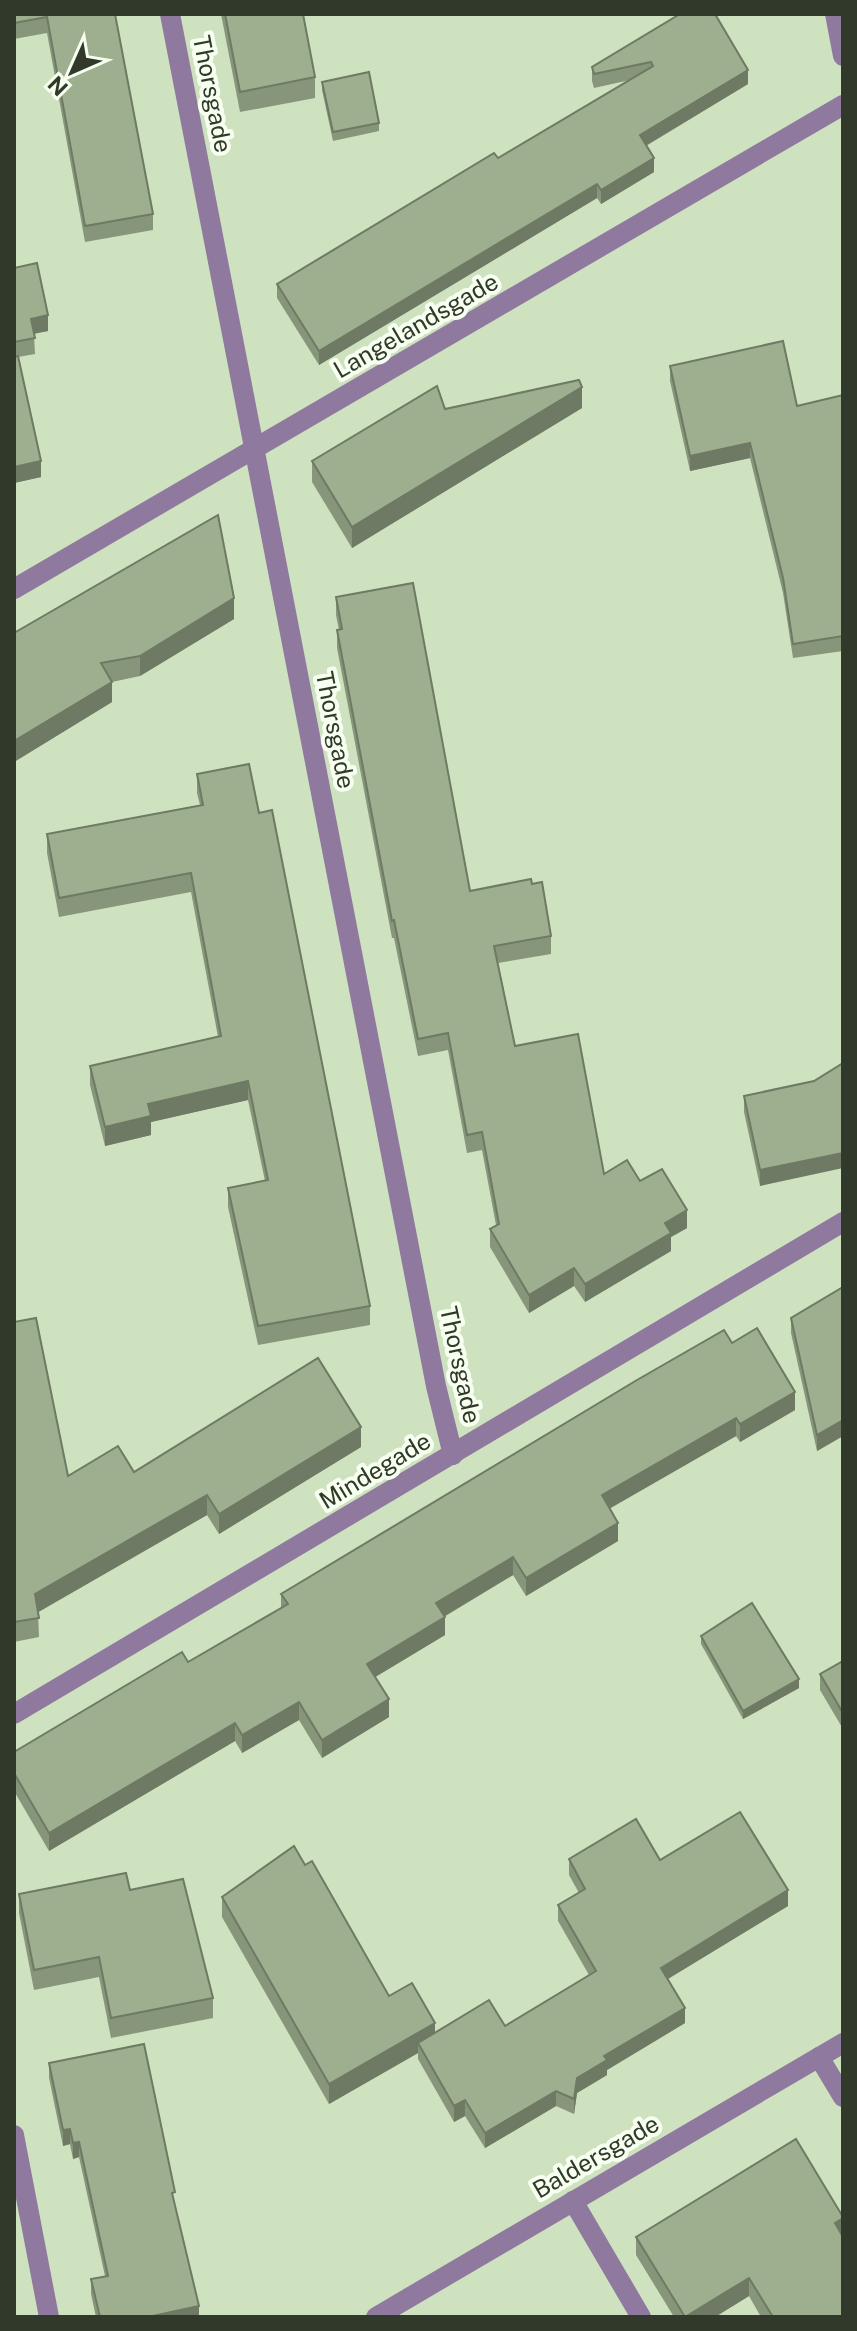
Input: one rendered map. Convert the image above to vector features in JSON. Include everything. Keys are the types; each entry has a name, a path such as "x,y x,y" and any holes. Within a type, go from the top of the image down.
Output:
{"street":[{"name":"Thorsgade","path":"170,14 436,1386 453,1455"},
{"path":"835,14 843,56"},
{"name":"Langelandsgade","path":"14,589 843,105"},
{"name":"Mindegade","path":"14,1714 843,1222"},
{"name":"Baldersgade","path":"376,2317 843,2043"},
{"path":"819,2057 843,2097"},
{"path":"14,2135 49,2317"},
{"path":"573,2201 641,2317"}],"building":[{"path":"14,14 115,14 153,214 85,226 47,17 14,23"},
{"path":"225,14 303,14 315,77 240,92"},
{"path":"680,14 715,14 748,70 640,135 654,158 601,190 597,184 319,351 277,284 494,153 498,158 653,66 651,62 594,74 592,67"},
{"path":"369,72 379,123 333,132 322,82"},
{"path":"37,263 48,315 31,319 35,338 14,342 14,268"},
{"path":"783,341 797,406 843,395 843,636 793,644 783,578 750,443 690,456 670,366"},
{"path":"18,356 41,461 14,467 14,357"},
{"path":"579,380 582,387 352,527 312,461 437,386 445,409"},
{"path":"218,515 234,598 140,656 101,663 112,682 14,741 14,633"},
{"path":"413,583 470,891 531,879 532,884 542,882 551,936 494,946 515,1046 578,1034 604,1174 627,1160 640,1181 662,1169 687,1210 665,1223 671,1233 585,1284 574,1268 529,1295 490,1229 499,1224 482,1132 467,1135 448,1033 418,1039 392,921 337,630 342,629 336,597"},
{"path":"249,764 259,813 272,810 370,1306 258,1326 228,1188 268,1180 248,1081 148,1104 151,1116 105,1127 90,1066 221,1036 191,873 59,898 47,834 203,805 197,774"},
{"path":"843,1063 843,1153 760,1170 744,1096 814,1081"},
{"path":"843,1287 843,1420 817,1435 791,1318"},
{"path":"36,1318 68,1476 118,1446 134,1472 318,1358 361,1427 219,1514 207,1495 35,1594 39,1618 14,1622 14,1322"},
{"path":"757,1328 795,1392 740,1424 736,1418 602,1495 618,1523 526,1578 513,1557 436,1603 445,1617 367,1664 389,1699 322,1740 299,1702 242,1735 235,1723 49,1833 14,1773 14,1752 182,1652 188,1662 288,1604 281,1594 724,1330 732,1343"},
{"path":"752,1603 799,1679 743,1711 701,1636"},
{"path":"843,1661 843,1713 820,1674"},
{"path":"740,1812 788,1890 661,1968 685,2008 604,2056 607,2060 577,2078 574,2099 556,2091 485,2133 465,2100 454,2106 418,2043 489,2000 505,2026 596,1971 558,1905 585,1889 569,1859 636,1819 660,1860"},
{"path":"294,1846 305,1865 312,1861 389,1996 412,1983 435,2023 329,2084 222,1897"},
{"path":"126,1873 130,1890 183,1879 213,1998 111,2018 99,1957 34,1970 19,1894"},
{"path":"144,2044 175,2192 172,2193 199,2306 148,2317 100,2317 91,2279 108,2276 79,2142 73,2143 70,2129 63,2130 49,2063"},
{"path":"796,2139 843,2217 835,2223 843,2237 843,2317 773,2317 749,2278 685,2317 636,2237"}]}
